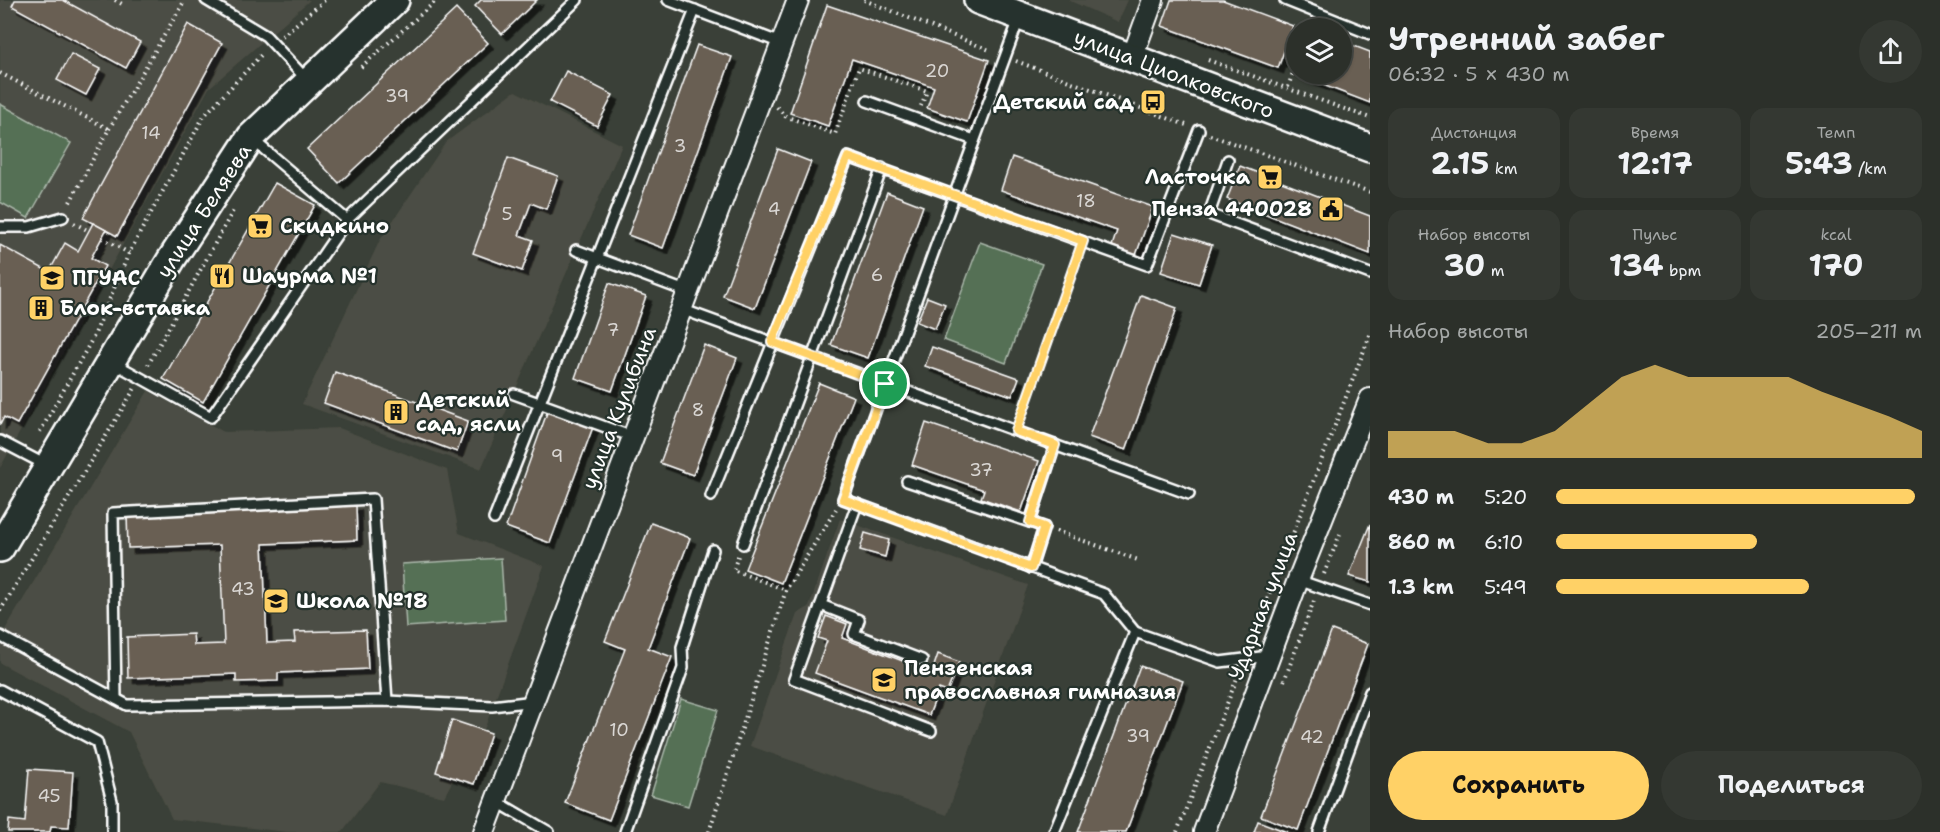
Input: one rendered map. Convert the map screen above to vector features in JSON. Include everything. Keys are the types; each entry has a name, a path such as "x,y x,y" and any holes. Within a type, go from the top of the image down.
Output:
{"main road":[{"name":"улица Беляева","path":"0,549 37,460 110,361 250,137 395,0"},
{"name":"улица Циолковского","path":"978,0 1370,148"}],"street":[{"name":"улица Кулибина","path":"484,832 798,0"},
{"path":"1132,58 1154,0"},
{"name":"Ударная улица","path":"1204,832 1298,580 1370,399"}],"lane":[{"path":"206,0 273,43 309,81"},
{"path":"110,361 211,417 347,220 578,0"},
{"path":"668,0 782,43"},
{"path":"1285,0 1370,34"},
{"path":"494,519 695,10"},
{"path":"1020,16 843,499 1104,594 1135,632 1221,662 1270,656"},
{"path":"867,101 974,140"},
{"path":"711,496 848,157 1147,265 1199,130"},
{"path":"250,137 347,220"},
{"path":"1228,160 1209,214 1370,274"},
{"path":"742,544 814,357 882,168"},
{"path":"0,226 29,227 63,217"},
{"path":"576,250 772,342 1189,494"},
{"path":"514,394 633,437"},
{"path":"0,441 37,460"},
{"path":"1030,522 1055,445"},
{"path":"907,481 1044,527 1031,568"},
{"path":"116,699 113,513 373,499 387,701"},
{"path":"857,504 794,679 931,731"},
{"path":"625,832 684,668 682,647 713,550"},
{"path":"1298,580 1370,605"},
{"path":"821,605 860,620 854,634 922,660"},
{"path":"1054,832 1135,632"},
{"path":"0,636 127,705 387,701 492,706 534,701"},
{"path":"0,690 97,742 112,801 112,832"},
{"path":"1319,832 1370,692"},
{"path":"496,801 549,832"}],"path":[{"path":"116,0 122,4"},
{"path":"63,217 109,129 185,0"},
{"path":"37,460 129,253 204,116 273,43 325,0"},
{"path":"356,71 437,0"},
{"path":"864,0 1005,57 1370,192"},
{"path":"1204,58 1370,118"},
{"path":"0,73 109,129"},
{"path":"0,611 140,378 238,202"},
{"path":"102,238 129,253"},
{"path":"1016,431 1083,241"},
{"path":"709,832 786,590 843,499"},
{"path":"1044,527 1138,560"},
{"path":"1281,687 1340,532"},
{"path":"742,544 733,570 786,590"}],"shaded area":[{"name":"ПГУАС","path":"0,0 310,0 209,88 0,468"},
{"path":"1068,0 1128,0 1118,22"},
{"path":"515,91 622,145 481,469 302,404 380,240 446,142"},
{"name":"Школа №18","path":"148,391 224,432 339,428 447,470 459,533 544,566 484,730 491,733 474,784 454,778 444,797 380,782 342,832 287,832 172,819 129,732 0,663 0,638"},
{"name":"Пензенская православная гимназия","path":"840,519 1028,585 947,815 750,746 797,614 809,607"}],"green space":[{"path":"0,104 71,143 28,218 0,202"},
{"path":"980,242 1042,264 1006,363 944,340"},
{"path":"501,558 505,620 406,627 402,564"},
{"path":"681,699 718,710 688,806 651,795"}],"building":[{"path":"15,0 63,0 140,42 126,68 12,6"},
{"path":"481,0 537,0 502,34 475,6"},
{"path":"1171,0 1223,0 1286,23 1286,46 1278,68 1162,26"},
{"path":"827,5 989,60 967,122 927,108 934,87 852,59 828,126 790,113"},
{"path":"456,9 488,43 339,183 307,149"},
{"path":"188,24 222,43 117,236 83,218"},
{"path":"697,45 732,57 663,248 628,235"},
{"path":"1352,45 1370,52 1370,103 1320,84 1352,84"},
{"path":"71,54 100,69 86,95 57,80"},
{"path":"566,71 613,95 597,126 550,102"},
{"path":"778,149 811,162 755,308 723,296"},
{"path":"1012,157 1153,207 1136,255 1112,246 1117,231 1001,190"},
{"path":"508,158 558,176 546,209 531,203 519,235 533,240 522,271 473,253"},
{"path":"1240,166 1370,216 1370,254 1227,199"},
{"path":"275,183 315,205 203,402 163,379"},
{"path":"887,192 923,206 868,358 831,345"},
{"name":"Блок-вставка","path":"93,223 106,230 91,258 105,266 17,424 4,417 0,425 0,245 49,272 65,243 78,251"},
{"path":"1174,233 1212,245 1199,284 1161,272"},
{"path":"609,283 646,296 612,391 575,378"},
{"path":"1141,295 1177,308 1126,450 1089,437"},
{"path":"927,297 945,304 935,329 917,322"},
{"path":"704,345 737,358 693,475 660,463"},
{"path":"932,347 1019,378 1012,396 925,366"},
{"name":"Детский сад, ясли","path":"335,372 468,421 457,452 324,403"},
{"path":"819,383 854,397 781,583 745,569"},
{"path":"548,410 593,427 550,543 506,527"},
{"path":"926,423 1039,461 1021,512 981,498 984,490 912,465"},
{"path":"356,505 357,540 263,544 267,643 295,642 294,632 366,630 368,669 278,673 278,681 236,682 236,674 128,678 127,637 193,634 194,645 224,644 220,545 128,548 127,514"},
{"path":"651,523 690,538 648,648 672,657 609,820 565,803 625,649 605,641"},
{"path":"1370,524 1370,582 1349,576"},
{"path":"865,533 889,540 885,557 860,550"},
{"path":"826,616 847,624 842,638 932,672 938,654 959,662 947,692 939,689 929,715 815,673 827,641 818,638"},
{"path":"1332,630 1368,644 1298,830 1261,816"},
{"path":"1140,666 1183,681 1126,832 1078,832"},
{"path":"452,720 491,733 474,784 436,772"},
{"path":"29,769 73,772 69,827 51,826 50,832 8,832 9,820 25,822"},
{"path":"1258,821 1287,832 1254,832"}],"place":[{"name":"Детский сад","path":"1153,102"},
{"name":"Ласточка","path":"1270,177"},
{"name":"Пенза 440028","path":"1331,209"},
{"name":"Скидкино","path":"260,226"},
{"name":"Шаурма №1","path":"222,276"},
{"name":"ПГУАС","path":"52,278"},
{"name":"Блок-вставка","path":"41,308"},
{"name":"Детский сад, ясли","path":"396,412"},
{"name":"Школа №18","path":"276,601"},
{"name":"Пензенская православная гимназия","path":"884,680"}],"route":[{"path":"848,157 1083,241 1016,431 1055,445 1030,522 1044,527 1031,568 843,499 885,384 772,342 848,157"}]}
